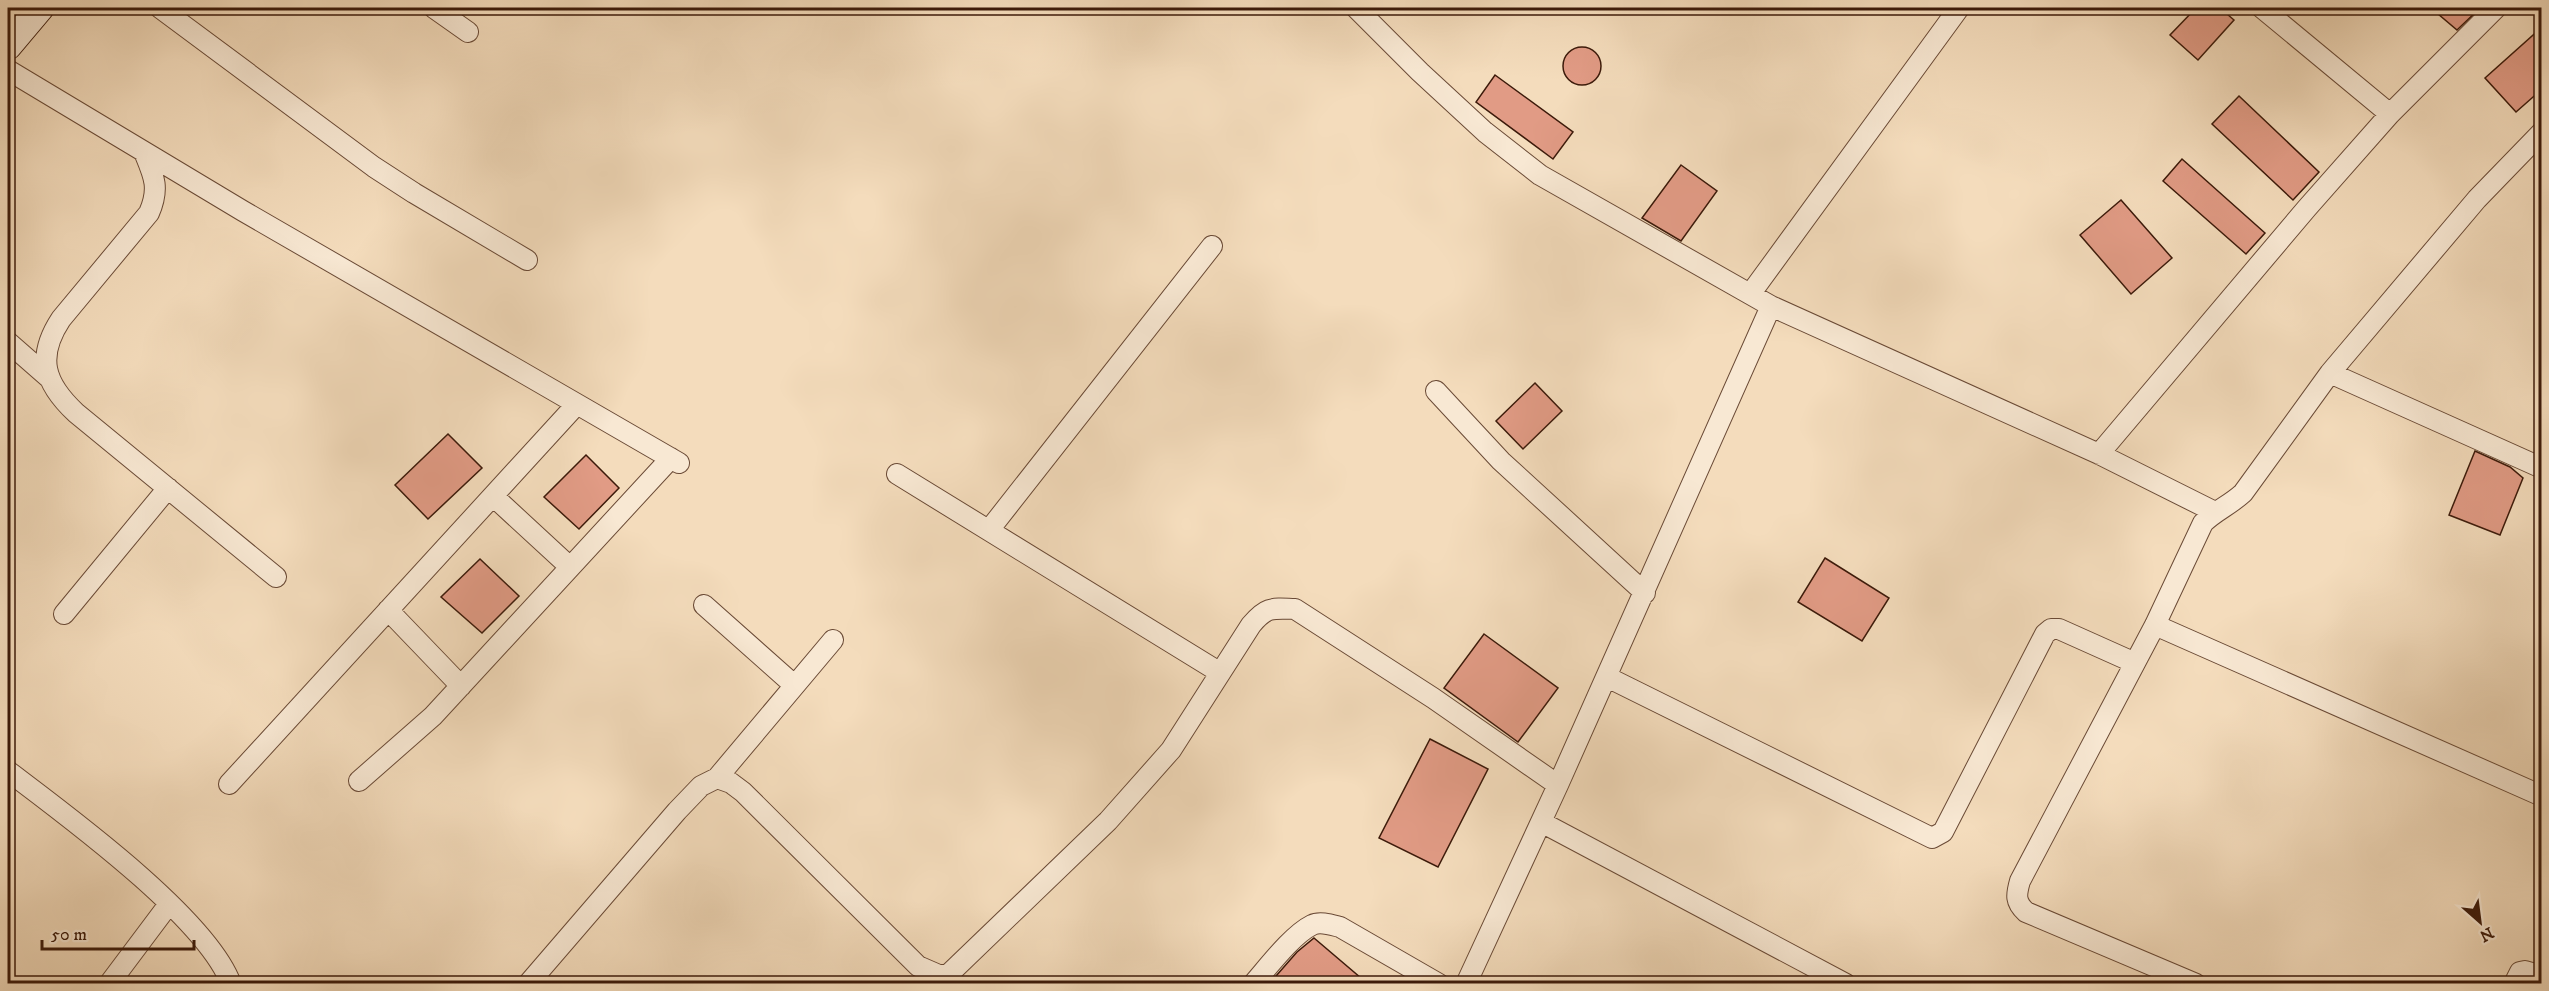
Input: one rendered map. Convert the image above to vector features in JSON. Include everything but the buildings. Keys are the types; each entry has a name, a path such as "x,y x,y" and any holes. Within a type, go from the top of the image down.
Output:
{"street":[{"path":"8,46 40,8"},
{"path":"160,8 374,167 527,260"},
{"path":"434,8 468,32"},
{"path":"1356,8 1485,132 1534,170 1771,306 2100,454 2215,512"},
{"path":"1751,293 1959,8"},
{"path":"2262,8 2390,114"},
{"path":"2100,454 2307,208 2390,114 2496,8"},
{"path":"8,70 144,152 675,461 570,567 418,730 359,781"},
{"path":"2196,984 2026,912 2018,904 2016,894 2020,881 2155,625 2203,524 2215,512 2232,504 2243,493 2330,373 2477,199 2541,132"},
{"path":"144,152 154,177 156,191 154,200 148,213 50,335 46,364 48,377 65,403 276,577"},
{"path":"989,530 1212,246"},
{"path":"1466,984 1607,677 1771,306"},
{"path":"8,342 48,377"},
{"path":"2330,373 2541,468"},
{"path":"1436,392 1501,461 1645,592"},
{"path":"229,784 577,404"},
{"path":"897,474 1219,672"},
{"path":"64,614 168,488"},
{"path":"493,496 570,567"},
{"path":"704,605 794,686"},
{"path":"717,778 731,783 743,792 918,966 941,976 950,973 1108,821 1171,750 1219,672 1261,612 1272,608 1295,609 1433,698 1558,785"},
{"path":"388,610 460,686"},
{"path":"2155,625 2541,796"},
{"path":"1607,677 1932,838 1943,832 2044,634 2051,629 2059,629 2135,663"},
{"path":"528,984 677,811 700,786 717,778 833,640"},
{"path":"8,771 72,820 169,904 220,961 231,984"},
{"path":"1541,822 1846,984"},
{"path":"109,984 169,904"},
{"path":"1253,984 1296,937 1313,924 1326,924 1340,927 1439,984"},
{"path":"2514,984 2516,976 2525,971 2541,976"}]}
